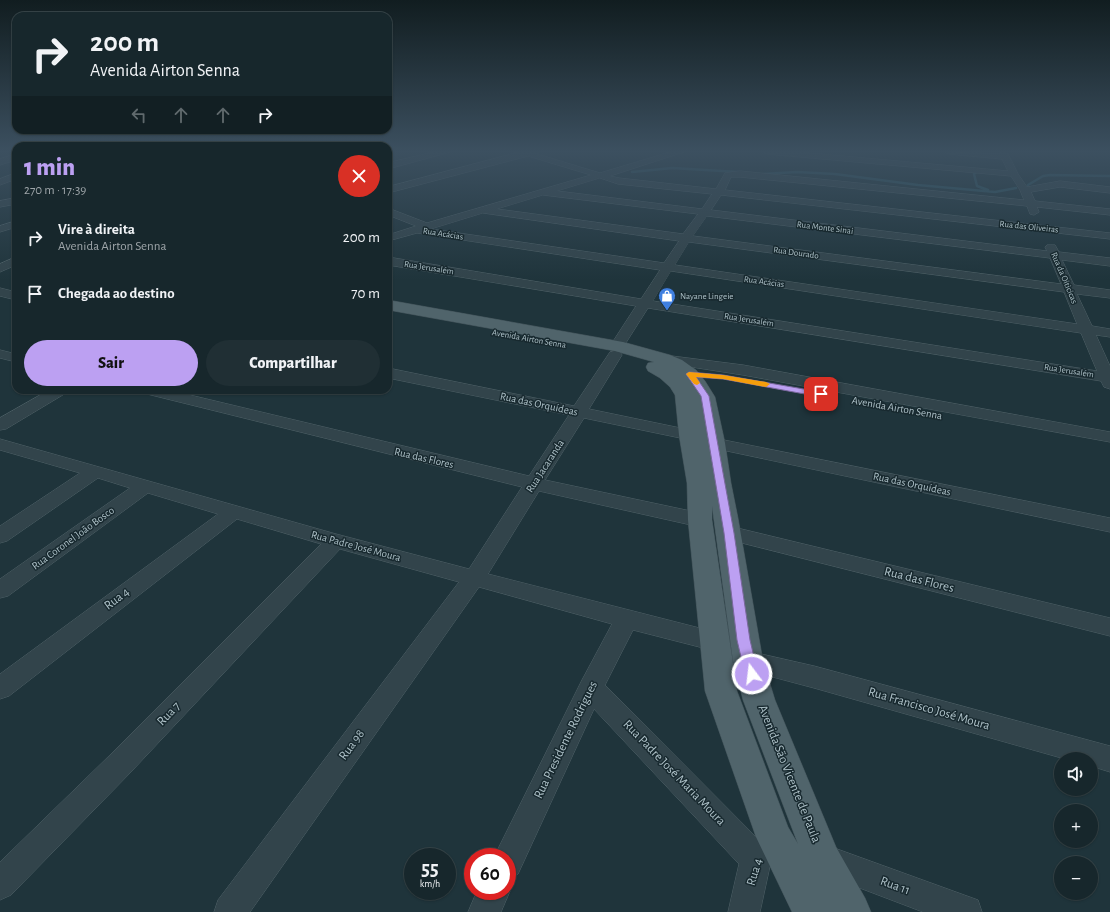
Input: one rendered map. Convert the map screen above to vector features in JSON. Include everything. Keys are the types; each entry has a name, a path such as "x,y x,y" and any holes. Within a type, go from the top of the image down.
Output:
{"main road":[{"name":"Avenida Airton Senna","path":"392,306 616,350 652,365 674,369"},
{"name":"Avenida Airton Senna","path":"392,314 616,350"},
{"name":"Avenida São Vicente de Paula","path":"674,369 698,385 705,396 702,439 709,483 729,533 748,661 759,700 823,860 851,912"},
{"name":"Avenida São Vicente de Paula","path":"709,483 700,520 722,691 765,848 813,912"}],"street":[{"path":"392,237 532,195"},
{"name":"Rua Monte Sinai","path":"560,195 1110,262"},
{"name":"Rua Jacaranda","path":"474,578 579,412 643,303 668,268 686,238 717,195"},
{"name":"Rua das Oliveiras","path":"742,195 1110,236"},
{"name":"Rua Jacaranda","path":"946,195 1030,203"},
{"name":"Rua da Oiticicas","path":"1027,195 1109,380"},
{"path":"0,204 12,202"},
{"path":"1030,203 1110,212"},
{"path":"0,208 12,206"},
{"name":"Rua Dourado","path":"482,210 1110,294"},
{"name":"Rua Acácias","path":"392,213 422,229 668,268 1110,333"},
{"path":"0,228 12,225"},
{"name":"Rua Jerusalém","path":"392,262 1109,380"},
{"path":"0,268 12,263"},
{"path":"0,292 12,295"},
{"path":"0,354 12,357"},
{"name":"Avenida Airton Senna","path":"674,369 1110,437"},
{"name":"Avenida Airton Senna","path":"674,369 743,370 1110,446"},
{"name":"Rua das Orquídeas","path":"392,374 1110,525"},
{"path":"0,425 53,394"},
{"name":"Rua das Flores","path":"165,394 534,484 700,520"},
{"name":"Rua Padre José Moura","path":"0,444 146,485 336,542 683,634 715,641"},
{"path":"0,521 90,469"},
{"path":"0,536 90,469"},
{"name":"Rua Coronel João Bosco","path":"0,590 146,485"},
{"name":"Rua 4","path":"0,688 234,511"},
{"name":"Rua das Flores","path":"729,533 1110,627"},
{"name":"Rua 7","path":"0,884 120,764 336,542"},
{"name":"Rua 98","path":"230,912 474,578"},
{"name":"Rua Presidente Rodrigues","path":"514,848 591,688 627,618"},
{"name":"Rua Francisco José Moura","path":"748,661 814,677 1110,759"},
{"name":"Rua Padre José Maria Moura","path":"591,688 765,848"},
{"name":"Rua 4","path":"744,912 765,848"},
{"name":"Rua 11","path":"823,860 966,912"},
{"path":"484,912 490,900"}],"slow traffic":[{"path":"697,383 689,374 723,377 766,384"}],"place":[{"name":"Nayane Lingeie","path":"667,311"}],"route":[{"path":"752,674 744,640 729,533 717,473 714,444 705,396 689,374 723,377 821,394"}]}
